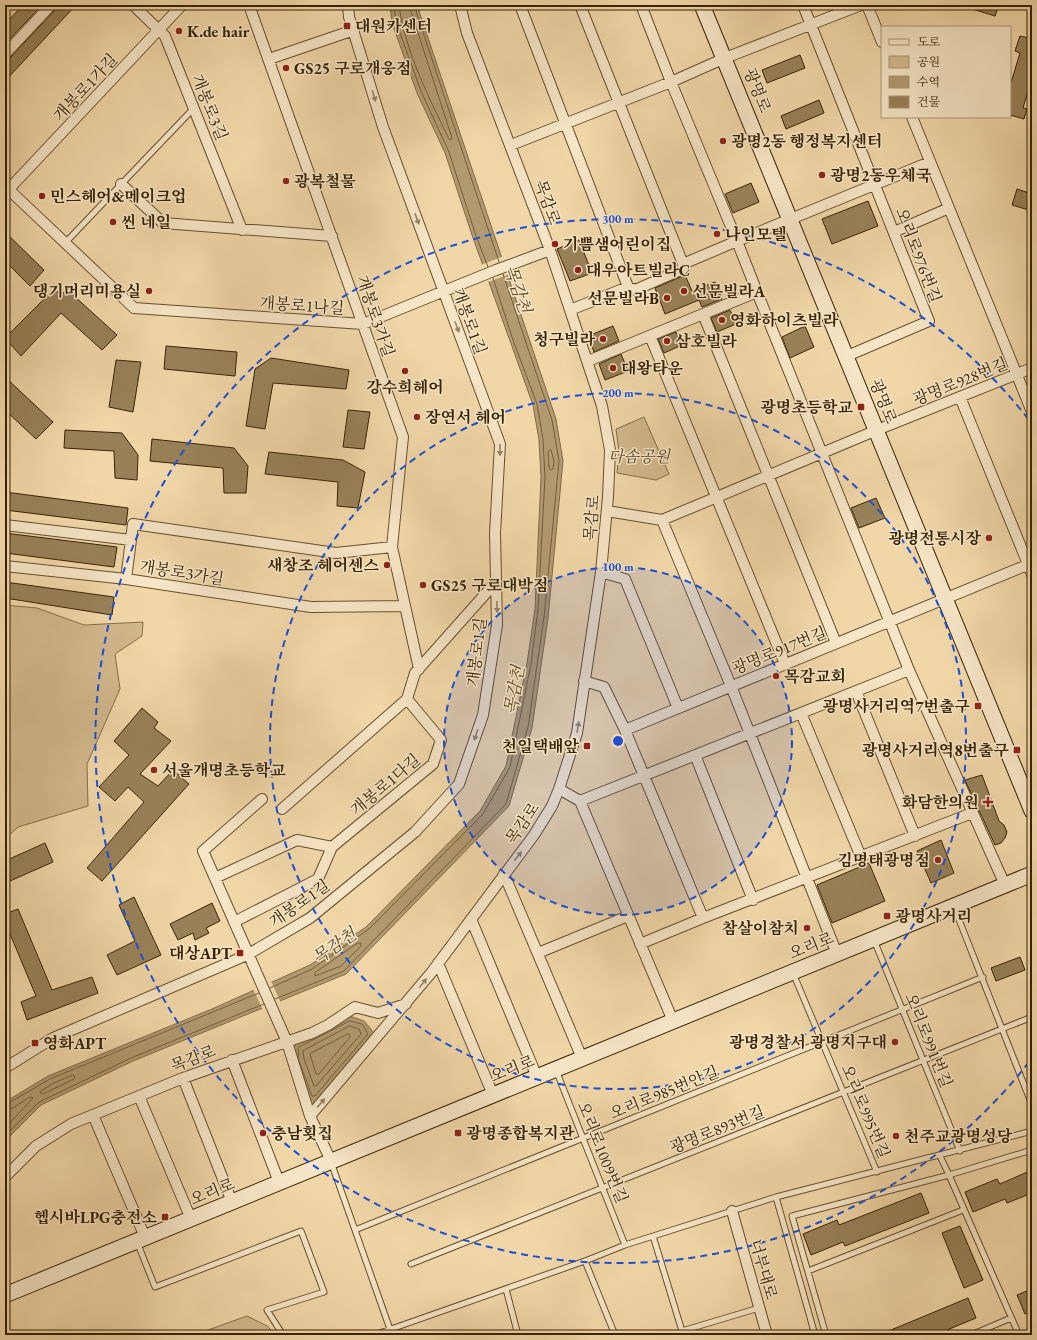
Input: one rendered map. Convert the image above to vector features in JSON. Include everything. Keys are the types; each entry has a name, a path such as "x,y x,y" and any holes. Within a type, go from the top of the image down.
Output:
{"main road":[{"name":"광명로","path":"702,5 1032,810"},
{"name":"오리로","path":"5,1295 1032,874"}],"street":[{"path":"5,54 51,5"},
{"name":"개봉로3길","path":"133,5 165,36 242,230"},
{"name":"개봉로1가길","path":"7,188 182,5"},
{"name":"개봉로3가길","path":"249,5 403,437 392,547 419,669"},
{"name":"개봉로1길","path":"5,1068 53,1038 249,957 310,918 415,832 459,784 483,715 497,625 496,533 500,444 383,127 348,5"},
{"name":"목감로","path":"310,1116 406,1004 534,834 552,806 577,733 601,572 607,511 610,450 602,406 550,250 467,33 460,5"},
{"path":"520,5 628,287"},
{"path":"570,310 628,287 635,290 682,269 683,264 580,5"},
{"path":"641,5 671,82 823,452 909,670 1005,885"},
{"name":"오리로976번길","path":"803,5 876,185 928,321 847,356"},
{"path":"511,145 671,82 725,58 862,5"},
{"path":"867,5 881,40"},
{"path":"269,59 354,30"},
{"path":"912,118 1032,412"},
{"path":"683,264 930,162"},
{"path":"121,184 163,223 332,236"},
{"name":"개봉로1나길","path":"7,188 134,308 363,324 453,287 550,250"},
{"path":"894,232 949,208"},
{"path":"588,361 757,292"},
{"path":"703,314 836,643"},
{"path":"650,336 785,664"},
{"name":"광명로928번길","path":"662,520 823,452 1032,368"},
{"path":"960,397 1031,567"},
{"path":"607,511 662,520 750,733 837,954"},
{"name":"개봉로3가길","path":"392,547 336,553 133,524 126,579 311,607 405,606"},
{"path":"5,525 131,540"},
{"path":"5,566 126,579"},
{"name":"광명로917번길","path":"625,730 945,598 1031,567"},
{"path":"601,572 625,579 678,708"},
{"path":"282,809 407,699 415,673 496,582"},
{"path":"580,801 909,670"},
{"path":"584,681 604,687 625,730 703,918"},
{"path":"856,691 915,836"},
{"name":"개봉로1다길","path":"332,847 433,764 441,740 407,699"},
{"path":"801,713 861,857"},
{"path":"695,755 753,900"},
{"path":"559,788 580,801 672,1021"},
{"path":"262,799 203,851 285,1038 310,1116 331,1161"},
{"path":"640,944 972,813"},
{"path":"215,878 298,840 332,847 318,879 234,922"},
{"path":"504,874 582,1058"},
{"path":"538,953 628,916"},
{"path":"471,919 537,1077"},
{"path":"438,963 493,1095"},
{"name":"목감로","path":"5,1177 36,1146 71,1124 285,1038 328,1025 355,1008 378,1013 406,1004"},
{"path":"232,1060 279,1182"},
{"path":"183,1078 232,1202"},
{"path":"139,1096 191,1219"},
{"path":"93,1115 141,1239"},
{"name":"너부대로","path":"732,1211 767,1335"}],"lane":[{"path":"65,243 194,107"},
{"path":"954,906 1032,1105"},
{"name":"오리로991번길","path":"874,939 960,1151"},
{"name":"오리로995번길","path":"793,972 877,1172"},
{"name":"오리로985번안길","path":"355,1230 983,978"},
{"name":"광명로893번길","path":"410,1264 1032,1017"},
{"name":"오리로1009번길","path":"556,1069 604,1188 625,1245"},
{"path":"374,1335 391,1332 625,1245 776,1197 960,1151 1032,1131"},
{"path":"826,1335 792,1216 948,1175 1032,1150"},
{"path":"940,1156 1019,1335"},
{"path":"331,1161 391,1332"},
{"path":"776,1197 815,1335"},
{"path":"808,1272 963,1210"},
{"path":"141,1239 156,1287 301,1231 324,1292 267,1310 283,1335"},
{"path":"653,1236 683,1333 760,1308"},
{"path":"585,1261 615,1335"},
{"path":"506,1289 518,1335"},
{"path":"971,1335 1011,1318"}],"green space":[{"name":"다솜공원","path":"644,417 669,474 656,480 617,473 619,452 616,429"},
{"path":"5,605 37,608 84,625 143,622 142,636 115,654 120,689 87,764 88,806 18,827 5,839"},
{"path":"247,1316 267,1326 276,1335 194,1335"}],"water":[{"name":"목감천","path":"390,5 417,5 556,419 563,461 548,618 532,728 509,806 346,974 133,1061 41,1105 5,1141 5,1102 48,1076 212,1009 310,965 366,927 480,811 506,766 527,663 535,609 541,477 539,440 533,405 472,235 445,153 417,93 392,23"},
{"path":"350,1016 364,1021 374,1033 311,1106 293,1045"}],"pier":[{"path":"504,256 510,274 488,282 481,265"},
{"path":"271,981 281,1003 263,1010 253,989"}],"building":[{"path":"23,5 42,5 5,44 5,24"},
{"path":"57,5 76,5 5,81 5,60 10,58 56,9"},
{"path":"967,5 999,5 995,16 966,7"},
{"path":"1020,36 1032,39 1032,78 1023,108 1027,109 1024,119 1011,115 1011,83 1020,53 1015,51"},
{"path":"800,55 805,68 767,83 762,70"},
{"path":"819,100 824,113 786,129 781,116"},
{"path":"751,183 759,202 733,213 725,194"},
{"path":"1017,189 1032,194 1032,211 1012,205"},
{"path":"868,201 878,226 832,244 822,219"},
{"path":"5,232 44,270 30,286 5,261"},
{"path":"579,240 592,273 570,281 557,249"},
{"path":"685,275 692,291 715,282 722,299 702,307 699,300 665,314 655,288"},
{"path":"52,291 72,294 117,335 102,350 61,313 21,356 5,338"},
{"name":"영화하이츠빌라","path":"730,310 736,324 717,332 711,318"},
{"name":"청구빌라","path":"613,326 619,341 594,352 588,336"},
{"path":"805,326 814,347 790,358 782,337"},
{"path":"676,332 682,345 664,353 658,339"},
{"path":"166,346 237,352 235,376 164,369"},
{"name":"대왕타운","path":"621,354 628,371 605,380 599,364"},
{"path":"271,358 349,370 346,389 273,383 265,429 246,426 255,369"},
{"path":"116,360 141,362 133,412 109,407"},
{"path":"5,377 53,422 36,439 5,410"},
{"path":"348,410 370,412 364,449 343,447"},
{"path":"65,430 122,433 138,455 137,480 115,478 114,451 64,448"},
{"path":"152,439 234,448 248,466 246,493 224,493 223,468 150,461"},
{"path":"269,452 343,460 365,472 358,508 337,506 338,482 265,474"},
{"path":"5,492 128,508 126,525 5,510"},
{"path":"876,498 885,518 859,528 851,508"},
{"path":"5,533 117,547 114,567 5,553"},
{"path":"5,582 114,597 112,615 5,598"},
{"path":"142,708 158,722 154,728 171,741 140,774 158,786 173,770 189,784 102,881 87,868 144,802 128,787 115,801 99,787 129,755 114,741"},
{"path":"982,775 999,821 1004,825 1007,832 1001,843 995,845 965,780"},
{"path":"941,840 954,873 931,883 917,851"},
{"path":"45,843 53,862 10,881 5,870 5,861"},
{"path":"869,863 885,901 832,923 817,885"},
{"path":"134,897 161,955 117,975 107,955 135,941 119,905"},
{"path":"212,903 220,921 206,928 209,933 195,940 193,933 178,940 170,924"},
{"path":"18,909 52,990 92,977 98,993 27,1020 21,1002 36,996 5,922 5,914"},
{"path":"1020,957 1025,970 996,981 991,968"},
{"path":"1032,1170 1032,1193 1007,1203 1005,1199 973,1212 965,1192 997,1179 1000,1184"},
{"path":"921,1193 929,1213 845,1246 843,1242 811,1255 803,1234 837,1220 839,1225"},
{"path":"960,1226 983,1280 964,1288 942,1233"},
{"path":"1032,1289 1032,1311 1025,1314 1017,1295"},
{"path":"968,1298 976,1318 935,1335 879,1335"}],"place":[{"name":"대원카센터","path":"347,26"},
{"name":"K.de hair","path":"179,31"},
{"name":"GS25 구로개웅점","path":"286,68"},
{"name":"광명2동 행정복지센터","path":"723,141"},
{"name":"광명2동우체국","path":"822,175"},
{"name":"광복철물","path":"286,181"},
{"name":"민스헤어&메이크업","path":"42,196"},
{"name":"씬 네일","path":"113,222"},
{"name":"나인모텔","path":"717,234"},
{"name":"기쁨샘어린이집","path":"555,244"},
{"name":"대우아트빌라C","path":"578,270"},
{"name":"댕기머리미용실","path":"149,291"},
{"name":"선문빌라A","path":"684,291"},
{"name":"선문빌라B","path":"667,298"},
{"name":"영화하이츠빌라","path":"722,320"},
{"name":"청구빌라","path":"603,339"},
{"name":"삼호빌라","path":"667,341"},
{"name":"대왕타운","path":"613,368"},
{"name":"강수희헤어","path":"405,371"},
{"name":"광명초등학교","path":"861,407"},
{"name":"장연서 헤어","path":"417,417"},
{"name":"광명전통시장","path":"989,538"},
{"name":"새창조 헤어센스","path":"387,565"},
{"name":"GS25 구로대박점","path":"423,585"},
{"name":"목감교회","path":"776,676"},
{"name":"광명사거리역7번출구","path":"978,706"},
{"name":"천일택배앞","path":"587,746"},
{"name":"광명사거리역8번출구","path":"1017,750"},
{"name":"서울개명초등학교","path":"154,770"},
{"name":"화담한의원","path":"988,802"},
{"name":"김명태광명점","path":"938,860"},
{"name":"광명사거리","path":"887,916"},
{"name":"참살이참치","path":"807,928"},
{"name":"대상APT","path":"240,953"},
{"name":"광명경찰서 광명지구대","path":"895,1042"},
{"name":"영화APT","path":"35,1043"},
{"name":"충남횟집","path":"263,1133"},
{"name":"광명종합복지관","path":"458,1133"},
{"name":"천주교광명성당","path":"896,1136"},
{"name":"헵시바LPG충전소","path":"165,1217"}]}
